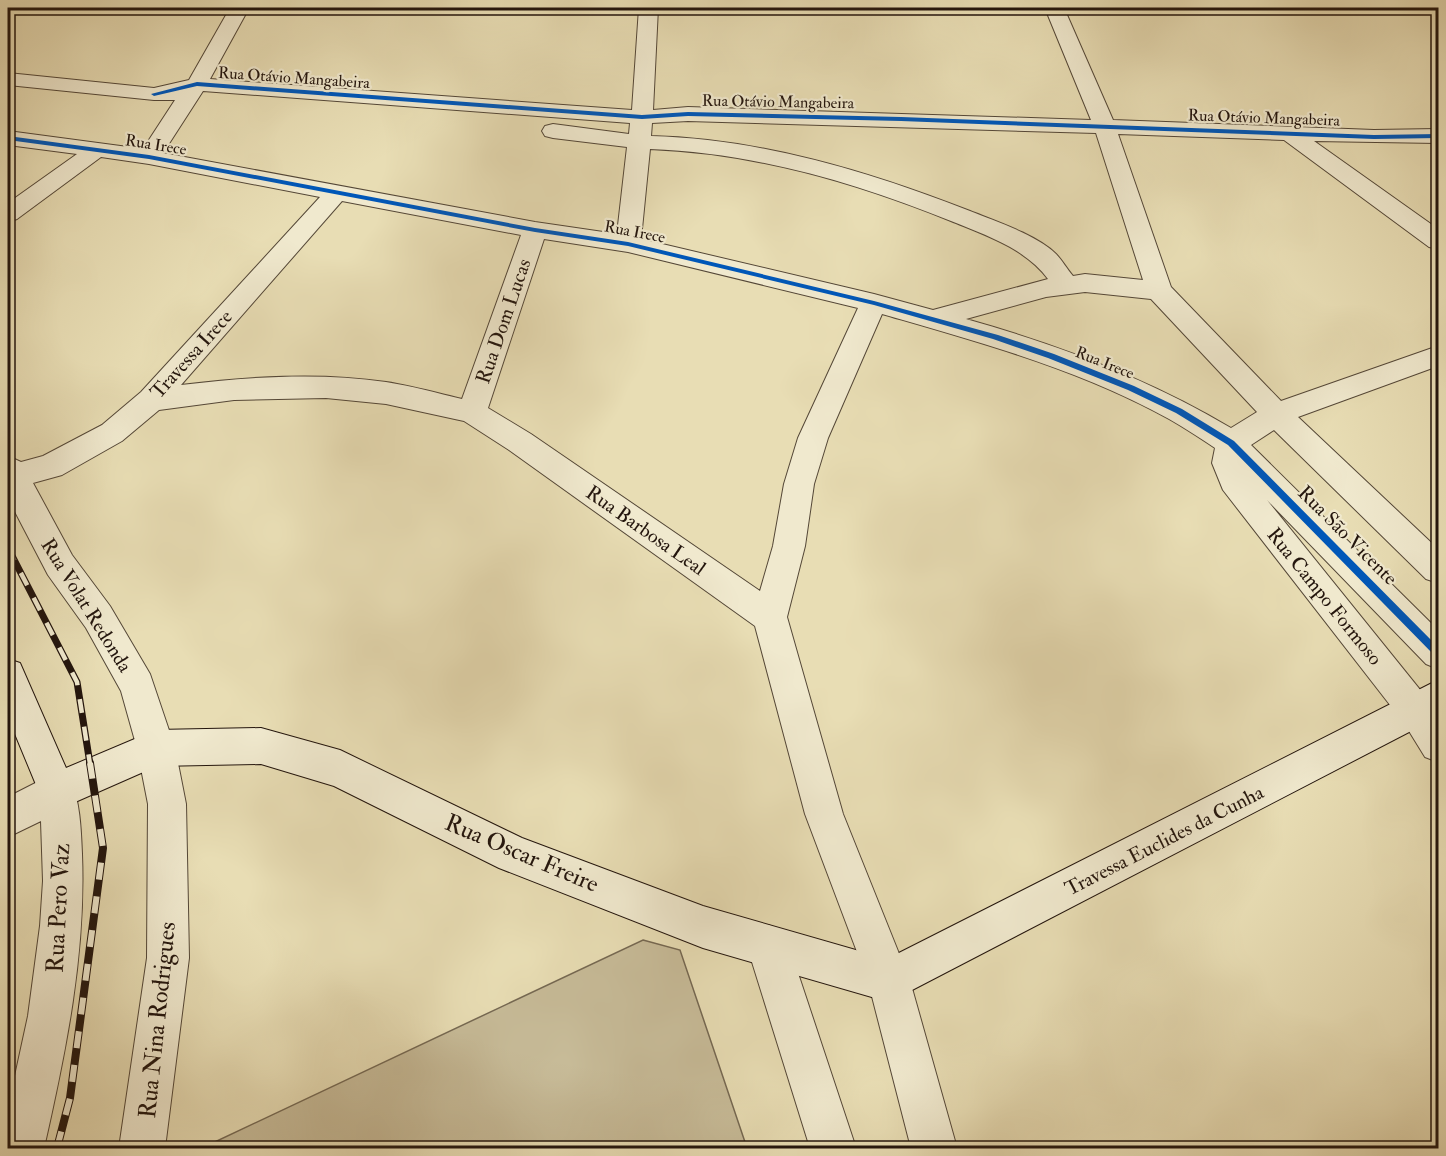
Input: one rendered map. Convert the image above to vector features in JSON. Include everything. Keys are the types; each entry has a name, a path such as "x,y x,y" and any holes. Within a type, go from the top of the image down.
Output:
{"street":[{"path":"149,157 193,89 238,8"},
{"path":"628,244 642,117 650,8"},
{"path":"931,320 1046,288 1085,283 1159,291 1105,127 1055,8"},
{"name":"Rua Otávio Mangabeira","path":"8,79 154,94 193,89 642,117 688,114 877,118 1288,133 1438,136"},
{"name":"Rua Otávio Mangabeira","path":"193,89 638,142 688,143 744,151 846,175 898,191 1005,234 1046,259 1067,286"},
{"path":"1288,133 1438,241"},
{"name":"Rua Irece","path":"8,138 149,157 535,230 628,244 874,303 1028,349 1131,388 1179,411 1231,443"},
{"path":"8,214 97,150"},
{"name":"Travessa Irece","path":"11,472 51,466 112,433 151,400 337,192"},
{"name":"Rua Dom Lucas","path":"472,412 535,230"},
{"name":"Rua São Vicente","path":"1159,291 1276,414 1438,569"},
{"path":"874,303 813,438 799,484 789,546 770,617 824,814 889,981 934,1149"},
{"path":"1231,443 1276,414 1438,356"},
{"name":"Rua Barbosa Leal","path":"151,400 234,389 326,387 386,393 472,412 520,442 770,617"},
{"name":"Rua São Vicente","path":"1231,443 1438,653"},
{"name":"Rua Campo Formoso","path":"1231,443 1227,463 1234,481 1428,704 1438,744"},
{"name":"Rua Volat Redonda","path":"11,472 60,566 98,617 137,686 156,748"},
{"name":"Rua Pero Vaz","path":"8,675 57,791 63,829 64,869 59,957 39,1073 21,1149"},
{"name":"Travessa Euclides da Cunha","path":"889,981 1428,704"},
{"name":"Rua Oscar Freire","path":"156,748 261,746 340,769 513,854 703,927 889,981"},
{"path":"8,818 57,791 156,748"},
{"name":"Rua Nina Rodrigues","path":"142,1149 168,958 167,804 156,748"},
{"path":"768,946 833,1149"}],"shaded area":[{"path":"643,940 680,950 747,1148 202,1148"}],"railway":[{"path":"8,548 77,682 90,764"},
{"path":"57,1148 70,1098 103,848 90,763"}],"cycle path":[{"path":"154,94 197,84 642,117 688,114 901,119 1374,137 1438,136"},
{"path":"8,138 149,157 535,230 628,244 874,303 995,337 1051,356 1131,388 1179,411 1231,443 1438,653"}]}
